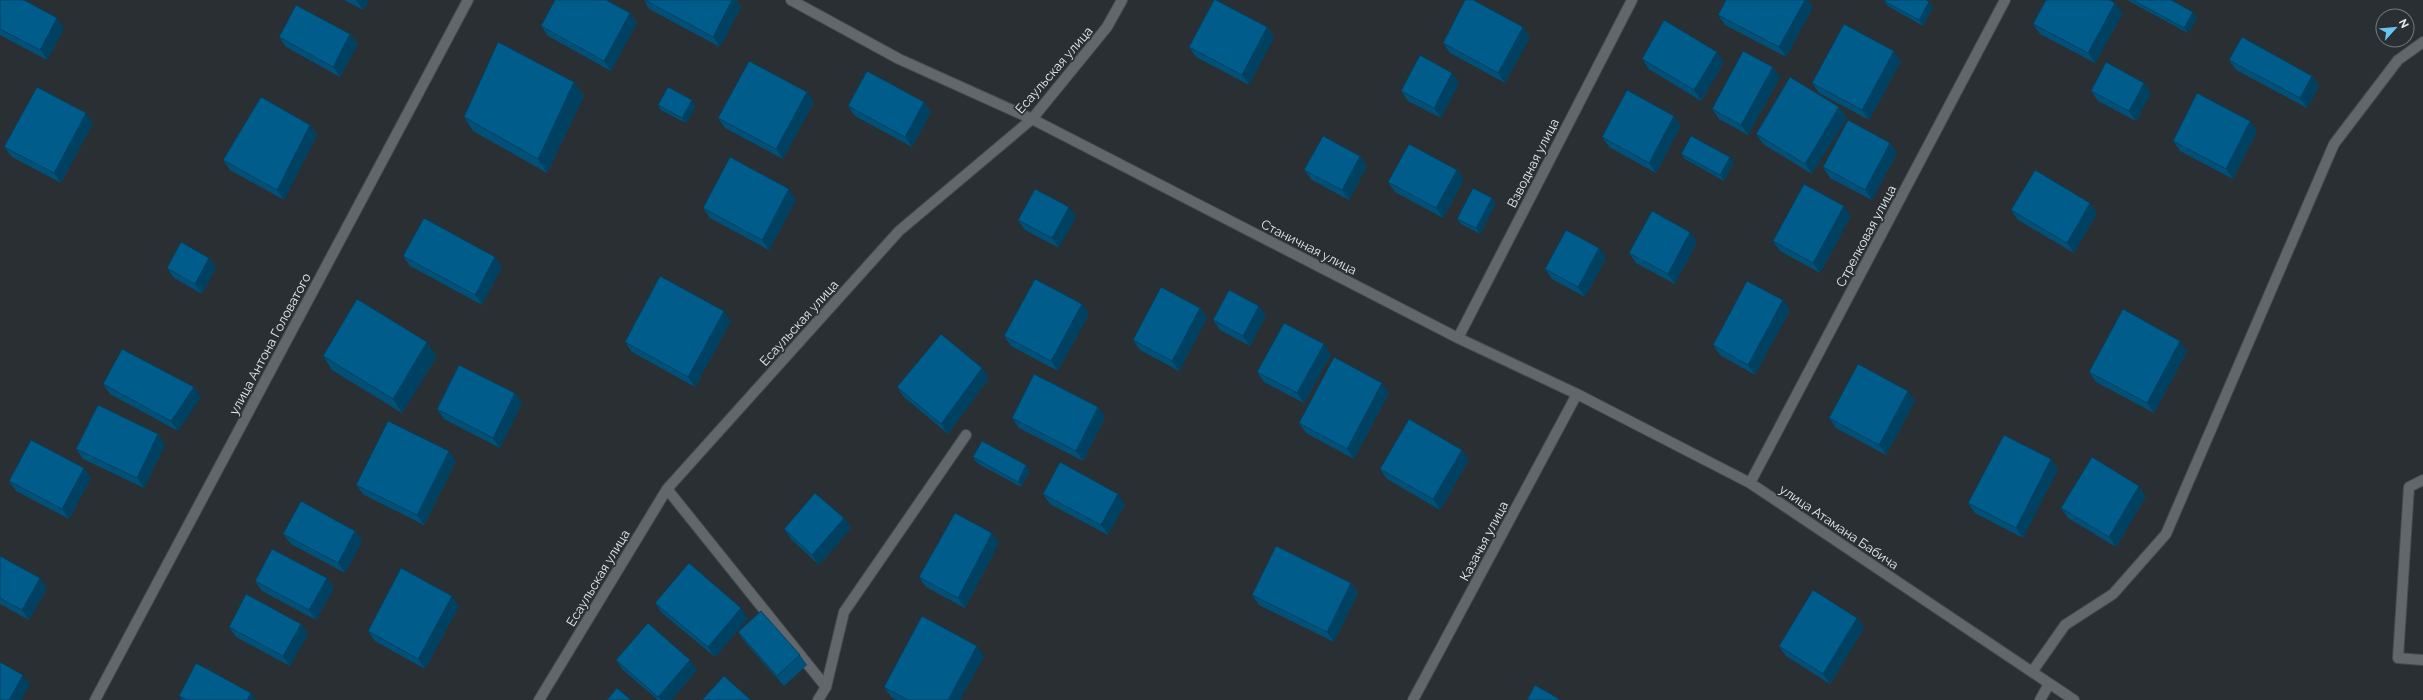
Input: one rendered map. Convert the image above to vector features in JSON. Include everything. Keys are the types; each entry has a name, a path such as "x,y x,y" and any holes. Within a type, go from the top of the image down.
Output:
{"street":[{"name":"улица Антона Головатого","path":"95,700 468,0"},
{"name":"Станичная улица","path":"791,0 899,59 1032,118 1458,338 1577,394"},
{"name":"Есаульская улица","path":"539,700 667,489 898,231 1032,118 1107,27 1122,0"},
{"name":"Взводная улица","path":"1458,338 1632,0"},
{"name":"Стрелковая улица","path":"1750,483 2005,0"},
{"path":"2032,672 2065,625 2113,594 2166,534 2334,144 2398,60 2423,42"},
{"name":"улица Атамана Бабича","path":"1577,394 1750,483 2074,700"},
{"name":"Казачья улица","path":"1412,700 1577,394"},
{"path":"818,700 826,687 844,612 966,435"},
{"path":"2423,480 2409,487 2398,658 2423,660"},
{"path":"667,489 826,687"},
{"path":"2040,700 2049,684"}],"building":[{"path":"0,0 24,0 57,18 40,50 0,29"},
{"path":"555,0 606,0 630,13 604,61 541,26"},
{"path":"645,0 732,0 713,37"},
{"path":"1214,0 1267,27 1242,75 1189,47"},
{"path":"1465,0 1473,0 1523,27 1498,73 1443,43"},
{"path":"1726,0 1805,0 1779,47 1718,15"},
{"path":"1926,0 1929,2 1919,20 1884,1"},
{"path":"2046,0 2109,0 2115,3 2088,53 2033,24"},
{"path":"2133,0 2171,0 2193,12 2184,28"},
{"path":"296,5 350,34 333,67 279,37"},
{"path":"1664,20 1717,52 1694,90 1642,59"},
{"path":"1844,24 1894,51 1862,110 1812,83"},
{"path":"2242,37 2312,76 2300,98 2229,60"},
{"path":"498,42 574,82 538,159 464,117"},
{"path":"1743,51 1773,67 1741,125 1712,109"},
{"path":"1420,55 1452,73 1434,108 1401,91"},
{"path":"749,61 807,92 776,149 718,118"},
{"path":"2106,62 2144,83 2129,111 2091,91"},
{"path":"867,71 924,102 905,137 848,106"},
{"path":"1790,77 1839,107 1805,164 1756,134"},
{"path":"37,87 86,113 54,173 4,147"},
{"path":"668,87 692,100 682,118 658,105"},
{"path":"1627,90 1674,116 1649,163 1602,137"},
{"path":"2197,93 2250,121 2226,169 2173,141"},
{"path":"261,97 310,125 277,190 223,160"},
{"path":"1848,120 1890,143 1865,190 1823,167"},
{"path":"1323,136 1360,156 1342,190 1304,170"},
{"path":"1691,136 1730,157 1720,175 1681,154"},
{"path":"1409,144 1457,170 1436,208 1388,182"},
{"path":"730,157 789,189 762,240 703,208"},
{"path":"2035,170 2090,203 2067,243 2011,210"},
{"path":"1804,184 1844,206 1813,263 1773,241"},
{"path":"1473,188 1492,198 1476,228 1457,219"},
{"path":"1035,189 1069,207 1052,238 1018,220"},
{"path":"1652,211 1690,232 1668,274 1629,253"},
{"path":"424,218 495,257 475,295 403,256"},
{"path":"1566,230 1599,248 1578,287 1545,269"},
{"path":"181,242 209,258 195,284 167,268"},
{"path":"660,276 724,311 688,377 625,342"},
{"path":"1035,279 1082,304 1051,361 1004,336"},
{"path":"1747,281 1783,300 1748,365 1713,345"},
{"path":"1161,287 1200,308 1172,361 1133,340"},
{"path":"1229,290 1259,306 1243,336 1213,320"},
{"path":"357,299 427,342 393,399 323,356"},
{"path":"2123,309 2180,341 2147,403 2089,372"},
{"path":"1284,323 1324,344 1297,393 1257,372"},
{"path":"941,334 982,368 941,424 897,387"},
{"path":"122,349 194,387 171,421 103,384"},
{"path":"1334,357 1382,383 1347,449 1299,423"},
{"path":"1858,364 1908,391 1879,445 1829,418"},
{"path":"459,365 515,393 493,438 437,409"},
{"path":"1034,374 1098,407 1076,451 1012,418"},
{"path":"98,405 158,434 137,478 76,449"},
{"path":"1409,419 1462,450 1433,499 1380,469"},
{"path":"388,421 449,451 417,515 356,485"},
{"path":"2004,435 2051,459 2016,528 1968,503"},
{"path":"31,440 84,468 62,509 9,481"},
{"path":"982,441 1026,465 1018,482 973,457"},
{"path":"2092,457 2139,486 2109,537 2061,508"},
{"path":"1060,462 1118,494 1101,525 1043,494"},
{"path":"815,493 844,518 812,555 784,529"},
{"path":"301,501 355,531 338,563 283,534"},
{"path":"955,513 992,533 958,598 919,577"},
{"path":"1276,546 1351,583 1327,632 1252,595"},
{"path":"272,549 327,578 309,610 255,581"},
{"path":"0,556 40,578 22,610 0,598"},
{"path":"689,563 741,608 708,647 655,603"},
{"path":"401,568 452,596 418,659 368,631"},
{"path":"1813,590 1857,618 1823,674 1779,646"},
{"path":"246,594 301,624 283,656 229,627"},
{"path":"761,611 800,655 777,676 738,632"},
{"path":"922,616 977,646 948,700 908,700 884,687"},
{"path":"648,623 690,660 658,697 616,660"},
{"path":"0,662 23,675 9,700 0,700"},
{"path":"196,663 251,693 247,700 187,700 179,696"},
{"path":"724,676 751,700 702,700"},
{"path":"1535,685 1561,700 1527,700"},
{"path":"617,688 631,700 607,700"}]}
